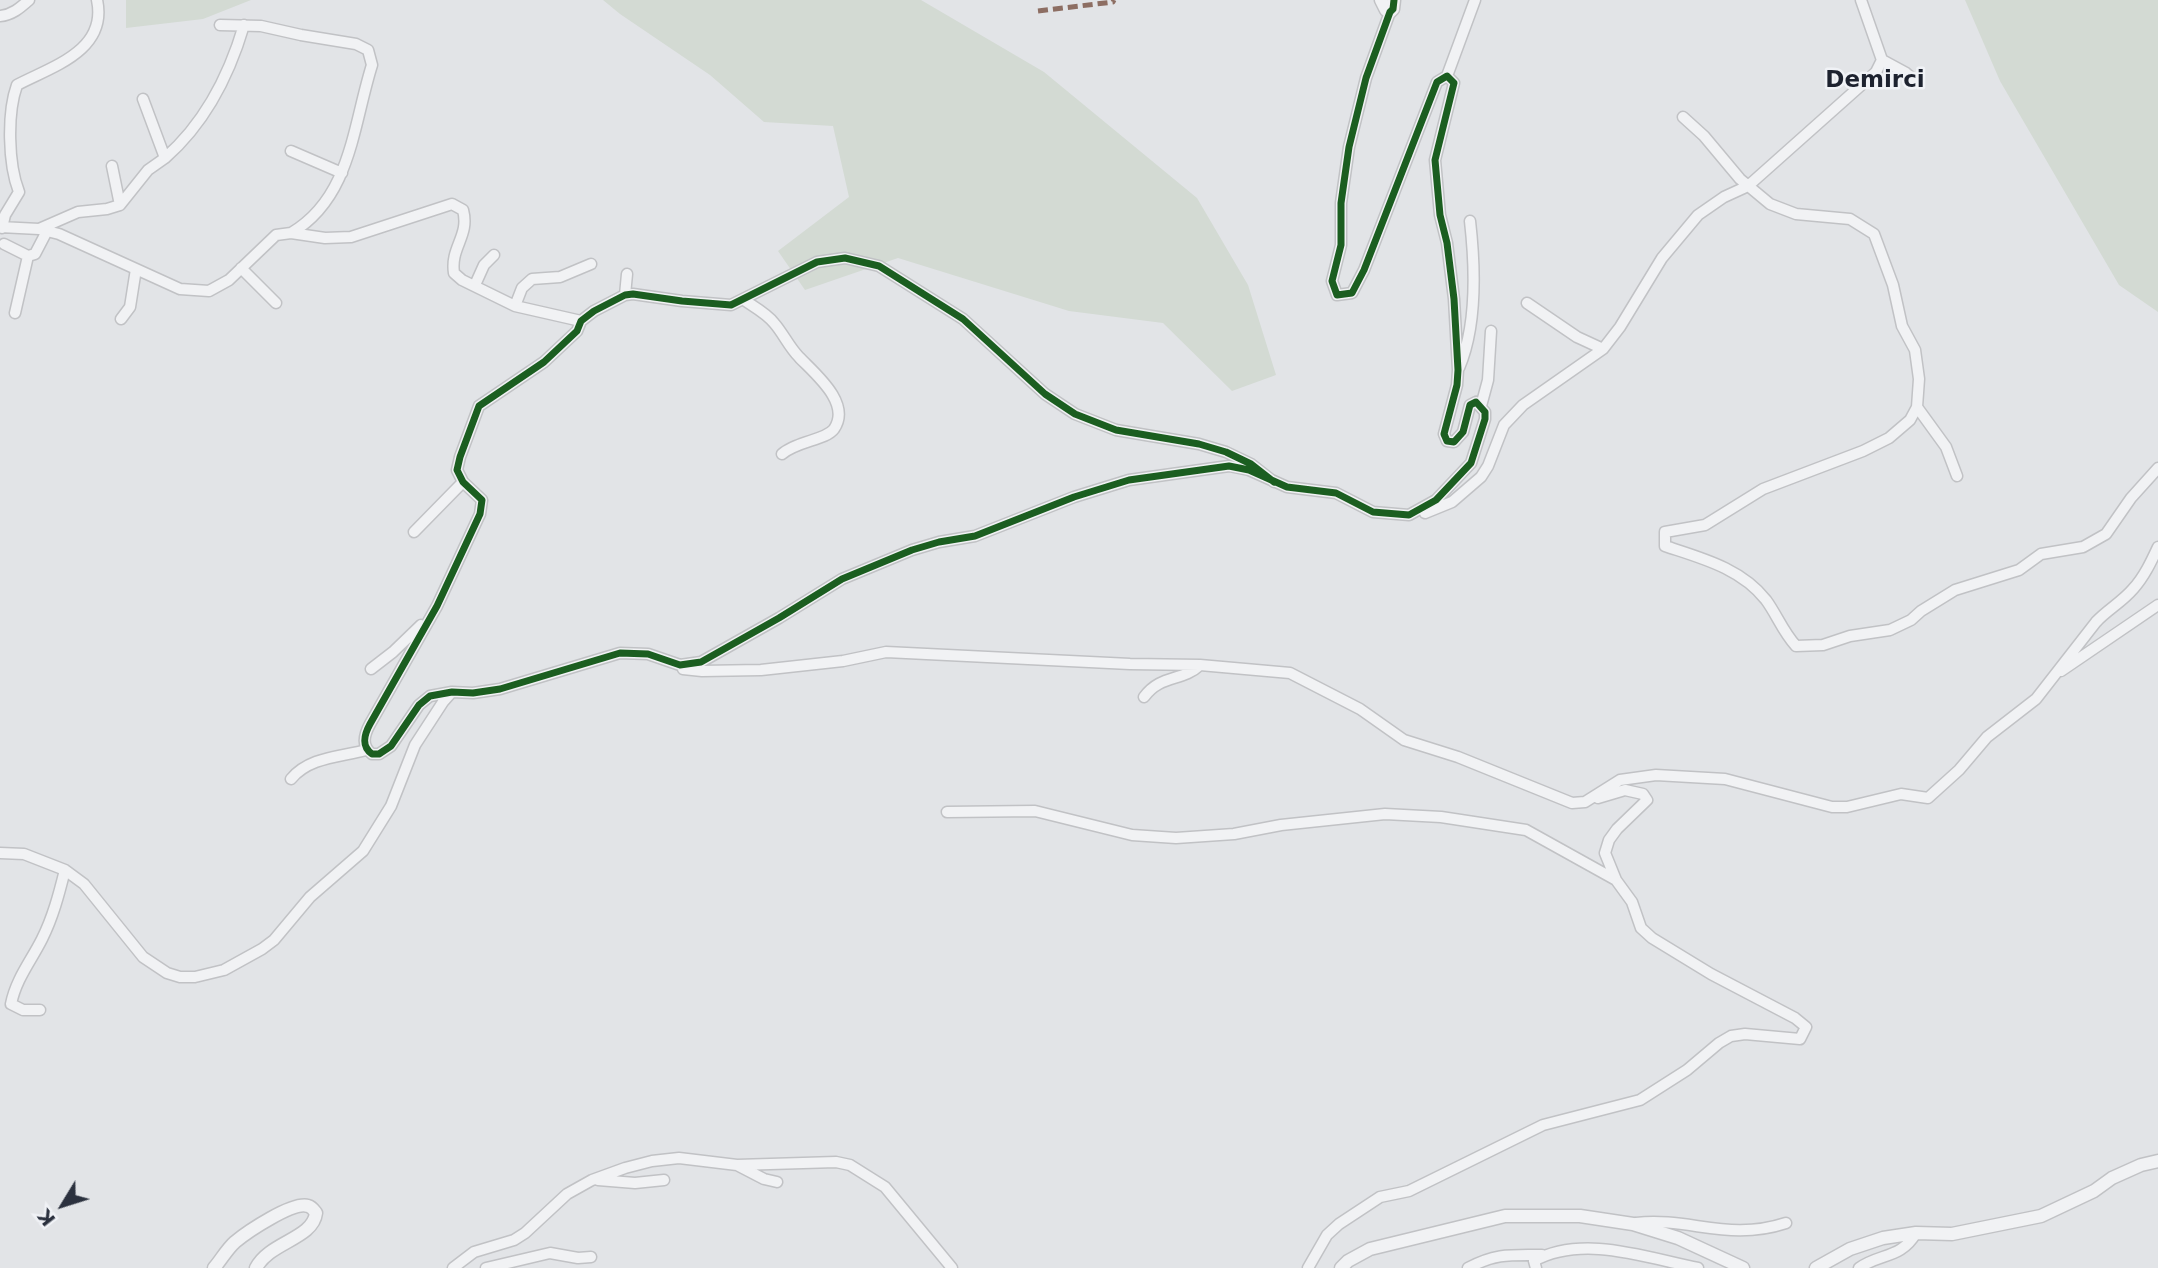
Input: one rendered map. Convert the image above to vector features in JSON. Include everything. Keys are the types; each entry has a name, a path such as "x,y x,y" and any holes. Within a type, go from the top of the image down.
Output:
{"street":[{"path":"0,16 8,16 29,0"},
{"path":"97,0 97,23 92,35 75,55 65,63 17,85 12,97 10,125 12,166 19,192 1,227 59,234 180,289 209,291 229,280 276,235 291,233 351,237 452,204 463,211 467,224 452,261 454,273 462,280 515,306 581,321"},
{"path":"1381,0 1386,10 1392,6"},
{"path":"1392,6 1366,78 1349,147 1341,196 1341,245 1332,281 1337,295 1352,293 1364,270 1437,82 1447,76 1475,0"},
{"path":"1861,0 1882,60 1917,82"},
{"path":"220,25 261,26 356,44 368,50 372,65 342,173 331,197 313,218 291,233"},
{"path":"4,244 28,256 35,254 43,230 78,212 120,205 148,170 165,159 185,140 209,106 233,59 244,25"},
{"path":"673,663 701,662 779,618 821,590 865,569 939,542 975,536 1088,492 1143,477 1229,466 1249,470 1294,489 1336,494 1373,512 1409,515 1424,513 1452,502 1481,477 1504,425 1513,414 1603,349 1620,327 1662,258 1688,225 1724,197 1748,186 1876,72 1882,60"},
{"path":"1409,515 1436,500 1471,463 1485,419 1485,412 1476,402 1470,405 1459,438 1454,442 1447,440 1444,434 1457,385 1458,370 1454,299 1435,160 1454,83 1447,76"},
{"path":"143,99 165,159"},
{"path":"1683,117 1704,135 1757,196 1770,204 1796,214 1850,219 1874,234 1895,291 1902,326 1915,350 1919,379 1917,407 1910,420 1889,438 1863,451 1763,489 1705,525 1665,532 1665,546 1722,566 1747,581 1766,601 1796,646 1823,645 1850,636 1890,630 1911,620 1932,603 1955,590 2019,570 2041,554 2083,547 2106,534 2131,498 2158,468"},
{"path":"291,151 342,173"},
{"path":"112,166 120,205"},
{"path":"1458,370 1464,352 1472,304 1470,221"},
{"path":"475,285 484,265 494,255"},
{"path":"15,313 28,256"},
{"path":"1274,482 1251,464 1226,452 1199,444 1116,430 1075,414 1045,394 963,319 879,266 852,258 824,260 731,305 625,295 605,304 581,321 578,331 544,362 479,407 458,463 459,477 482,500 483,507 433,613 367,730 364,744 366,750 372,754 385,751 396,741 424,700 437,694 500,689 621,653 648,654 684,670 702,671 761,670 894,652 1200,665 1290,673 1360,709 1404,740 1458,757 1572,803 1585,802 1625,790 1643,794 1647,800 1609,839 1605,853 1616,880 1632,902 1641,928 1652,938 1711,974 1795,1017 1806,1027 1800,1039 1745,1034 1731,1036 1687,1070 1640,1100 1526,1131 1409,1191 1380,1197 1327,1235 1308,1268"},
{"path":"515,306 523,288 532,279 560,277 591,264"},
{"path":"241,268 276,303"},
{"path":"121,319 130,307 136,269"},
{"path":"625,295 627,275"},
{"path":"744,300 771,320 791,348 830,390 838,410 837,424 828,435 794,445 782,454"},
{"path":"1527,303 1577,337 1603,349"},
{"path":"1481,406 1488,380 1492,331"},
{"path":"1917,407 1946,447 1957,475"},
{"path":"414,533 463,482"},
{"path":"1585,802 1620,780 1656,775 1725,779 1832,807 1847,807 1901,794 1928,798 1959,771 1987,737 2036,699 2105,611 2133,590 2149,567 2158,547"},
{"path":"2053,677 2158,605"},
{"path":"371,668 393,652 433,613"},
{"path":"1144,697 1152,686 1190,674 1200,665"},
{"path":"0,853 24,854 65,870 84,884 143,957 167,973 180,977 195,977 230,967 262,950 274,940 310,897 363,851 391,806 415,745 452,692"},
{"path":"290,779 299,768 366,750"},
{"path":"947,812 1035,811 1132,835 1176,838 1234,834 1281,825 1385,814 1441,817 1526,830 1616,880"},
{"path":"40,1010 23,1010 10,1004 20,977 55,911 65,870"},
{"path":"453,1268 474,1252 514,1240 567,1194 592,1180 652,1161 672,1158 737,1164 836,1162 850,1165 885,1187 949,1267"},
{"path":"1816,1268 1850,1249 1883,1238 1916,1233 1952,1234 2041,1216 2094,1191 2112,1178 2141,1165 2158,1161"},
{"path":"737,1164 750,1173 777,1182"},
{"path":"592,1180 635,1183 664,1180"},
{"path":"214,1268 233,1244 261,1224 294,1207 311,1207 316,1213 315,1220 308,1228 266,1252 256,1268"},
{"path":"1341,1268 1370,1249 1505,1216 1580,1216 1633,1224 1678,1238 1736,1267"},
{"path":"1633,1224 1661,1223 1745,1232 1786,1223"},
{"path":"1859,1268 1894,1254 1910,1244 1916,1233"},
{"path":"1468,1268 1488,1258 1502,1255 1545,1255 1573,1249 1627,1252 1698,1268"},
{"path":"486,1268 550,1253 578,1258 591,1257"},
{"path":"1536,1268 1534,1261 1545,1255"}],"shaded area":[{"path":"126,0 251,0 203,19 126,28"},
{"path":"603,0 921,0 1044,72 1197,198 1248,285 1276,375 1232,391 1163,323 1069,311 898,258 805,290 778,251 849,197 833,126 764,122 710,75"},
{"path":"1965,0 2158,0 2158,312 2119,285 2000,81"}],"marked path":[{"path":"1038,11 1114,0"}],"cycle path":[{"path":"1274,482 1251,464 1226,452 1199,444 1116,430 1075,414 1045,394 963,319 879,266 845,258 817,262 731,305 625,295 594,311 581,321 577,331 544,362 479,406 457,470 463,482 482,500 480,514 437,606 368,728 365,744 372,754 379,754 391,746 419,705 430,696 500,689 620,653 648,654 680,665 701,662 842,579 912,550 975,536 1074,497 1129,480 1229,466 1249,470 1287,487 1336,493 1373,512 1409,515 1436,500 1471,463 1485,419 1485,412 1476,402 1470,405 1463,432 1454,442 1447,441 1444,434 1457,385 1458,370 1454,299 1447,243 1440,215 1435,160 1454,83 1447,76 1437,82 1364,270 1352,293 1337,295 1332,281 1341,245 1341,203 1349,147 1366,78 1394,0"}],"district":[{"name":"Demirci","path":"1875,81"}]}
